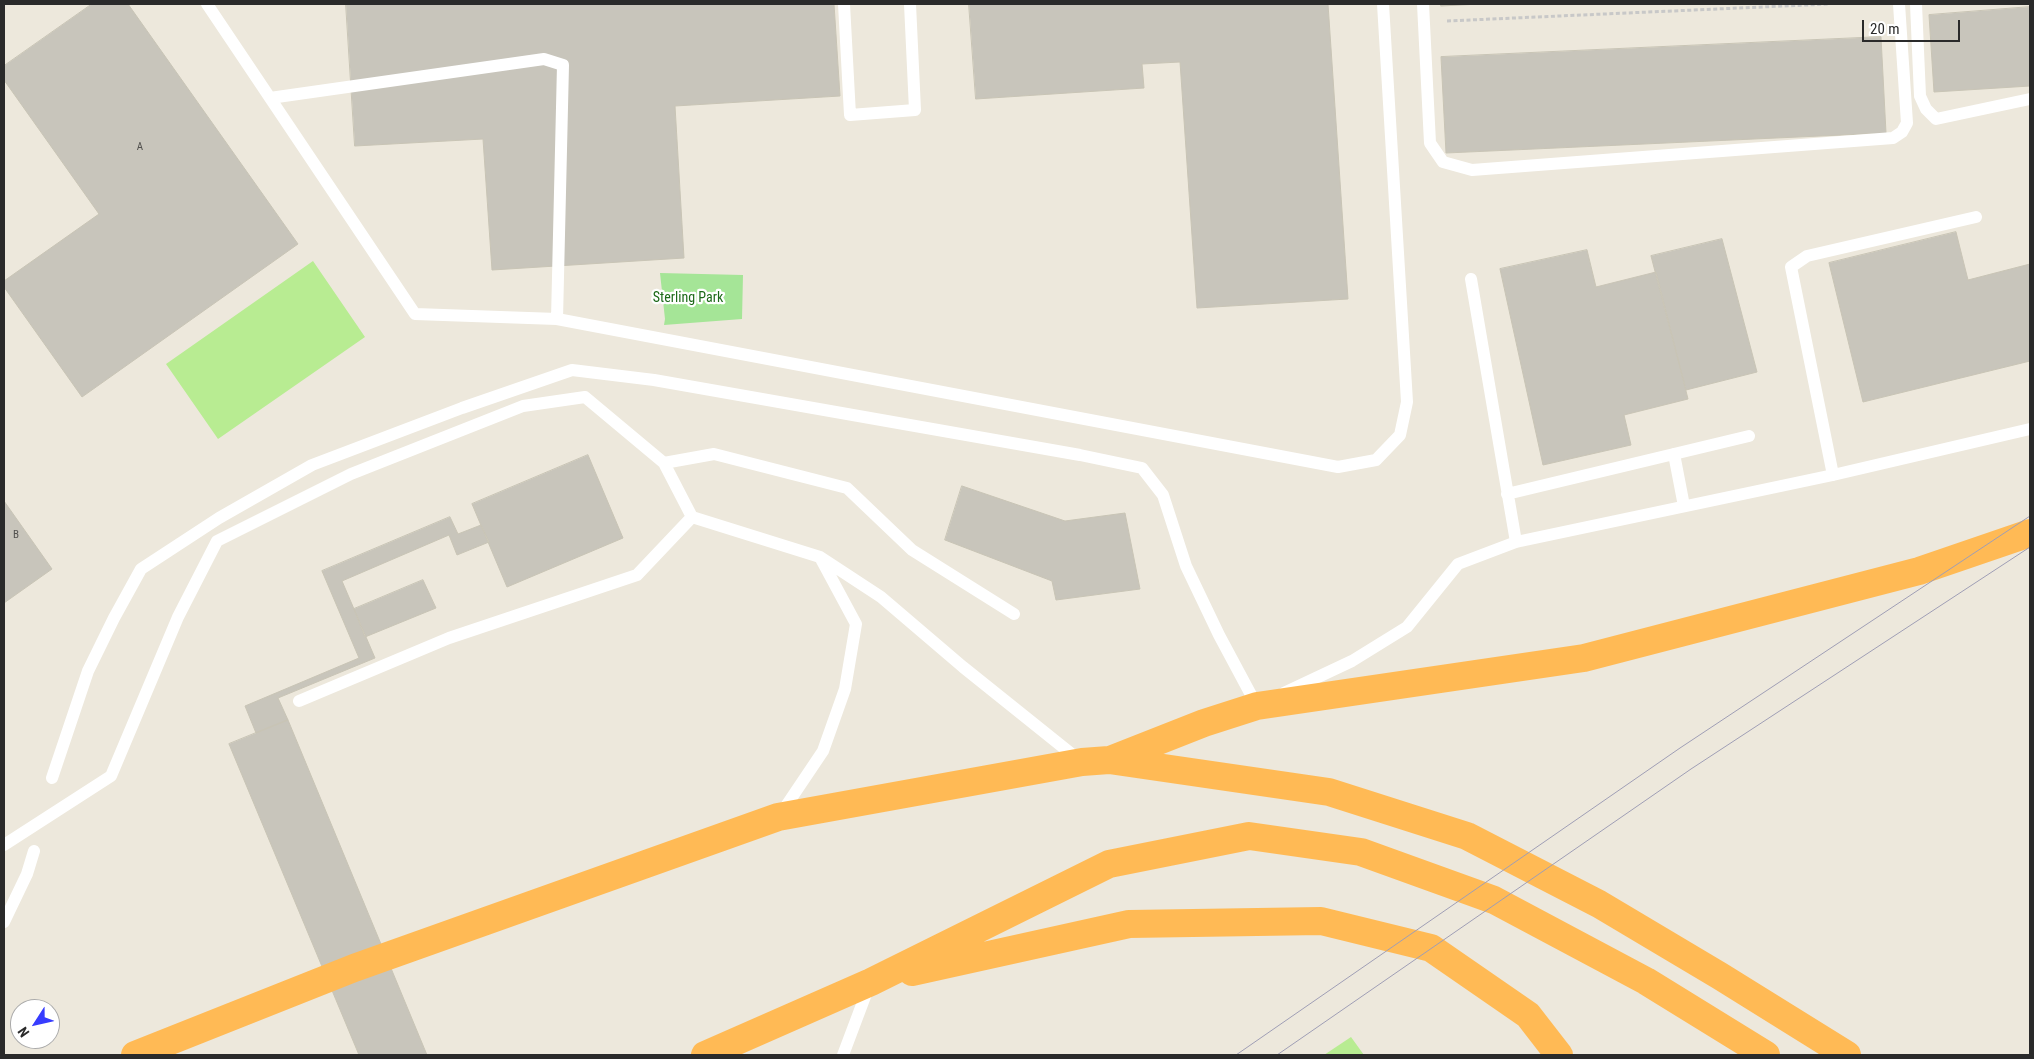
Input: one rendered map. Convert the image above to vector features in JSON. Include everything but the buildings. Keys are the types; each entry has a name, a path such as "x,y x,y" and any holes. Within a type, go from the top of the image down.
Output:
{"highway":[{"path":"1109,760 1204,723 1258,706 1584,658 1919,571 2030,533"},
{"path":"135,1055 354,968 778,817 1082,762 1109,760 1329,792 1467,836 1599,904 1847,1055"},
{"path":"705,1055 871,982 1109,864 1249,836 1361,852 1494,900 1646,981 1766,1055"},
{"path":"871,982 1129,924 1321,921 1431,948 1528,1015 1559,1055"}],"lane":[{"path":"206,4 415,314 557,319 1338,467 1376,460 1400,435 1407,402 1384,4"},
{"path":"844,4 850,115 915,110 910,4"},
{"path":"1423,4 1430,144 1443,162 1472,170 1893,138 1902,132 1907,123 1899,4"},
{"path":"1916,4 1920,96 1926,109 1936,119 2030,99"},
{"path":"270,98 544,59 563,65 557,319"},
{"path":"1833,475 1791,267 1808,256 1976,217"},
{"path":"1471,279 1516,542"},
{"path":"52,778 88,671 141,569 219,518 312,465 462,408 572,370 654,380 1080,455 1142,468 1163,495 1186,566 1219,635 1258,706 1352,661 1407,628 1458,564 1516,542 1833,475 2030,429"},
{"path":"4,845 111,776 178,616 217,541 350,474 523,406 585,397 664,463 692,517 820,556 882,597 963,667 1082,762"},
{"path":"1507,494 1749,436"},
{"path":"664,463 714,454 848,488 912,550 1014,614"},
{"path":"1674,454 1684,506"},
{"path":"299,701 449,638 638,575 692,517"},
{"path":"778,817 823,751 845,688 856,624 820,556"},
{"path":"4,922 27,874 34,851"},
{"path":"843,1055 871,982"}],"path":[{"path":"1424,22 1829,4"}],"green space":[{"path":"313,261 365,337 218,439 166,364"},
{"name":"Sterling Park","path":"660,273 743,275 742,319 664,325"},
{"path":"1351,1037 1364,1055 1324,1055"}],"tram line":[{"path":"1236,1055 1680,748 2030,516"},
{"path":"1277,1055 1691,769 2030,547"}]}
